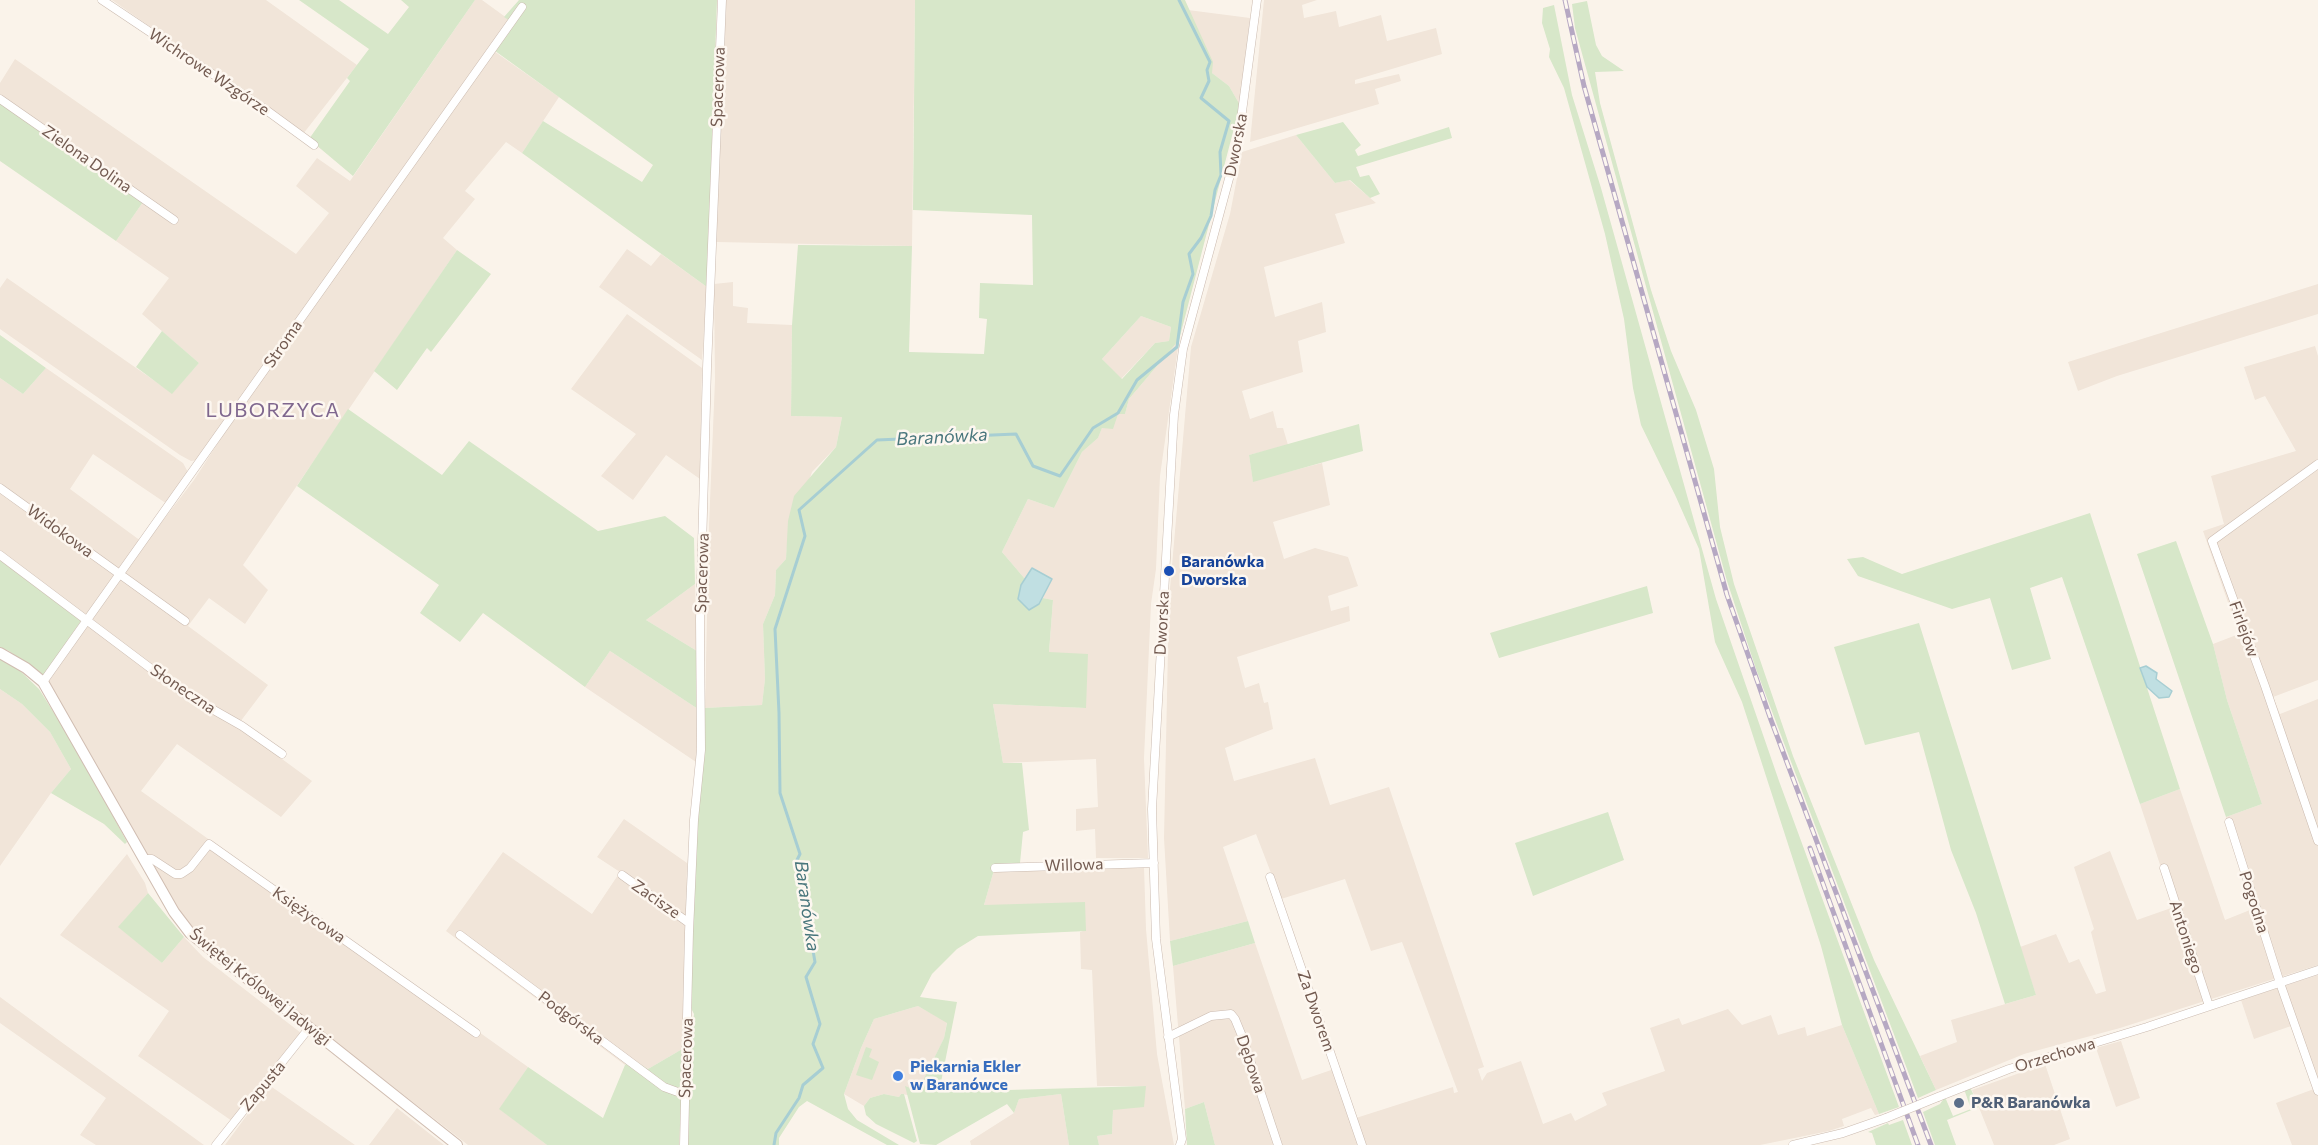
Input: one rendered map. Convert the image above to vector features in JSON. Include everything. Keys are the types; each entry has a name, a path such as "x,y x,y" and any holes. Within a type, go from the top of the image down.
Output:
{"street":[{"name":"Wichrowe Wzgórze","path":"102,0 262,107 314,145"},
{"name":"Spacerowa","path":"684,1145 689,923 694,820 701,750 700,619 722,0"},
{"name":"Dworska","path":"1180,1145 1182,1139 1156,939 1152,809 1174,415 1183,349 1237,149 1257,0"},
{"name":"Stroma","path":"44,682 522,7"},
{"name":"Zielona Dolina","path":"0,99 174,220"},
{"name":"Firlejów","path":"2318,464 2212,541 2265,686 2318,842"},
{"name":"Widokowa","path":"0,488 185,621"},
{"name":"Słoneczna","path":"0,555 182,692 242,726 282,754"},
{"name":"Świętej Królowej Jadwigi","path":"0,653 44,682 174,912 190,933 457,1145"},
{"name":"Pogodna","path":"2229,822 2280,982 2318,1091"},
{"name":"Księżycowa","path":"144,860 152,859 176,874 181,874 190,868 209,844 476,1033"},
{"name":"Willowa","path":"995,868 1154,863"},
{"name":"Antoniego","path":"2164,868 2209,1006"},
{"name":"Zacisze","path":"622,876 689,923"},
{"name":"Za Dworem","path":"1270,877 1362,1145"},
{"name":"Podgórska","path":"460,935 664,1087 686,1095"},
{"name":"Orzechowa","path":"1793,1145 1843,1133 2009,1069 2318,970"},
{"name":"Dębowa","path":"1168,1037 1211,1016 1231,1014 1242,1036 1278,1145"},
{"name":"Zapusta","path":"216,1145 310,1027"}],"shaded area":[{"path":"112,0 266,0 357,65 303,134"},
{"path":"475,0 482,0 511,21 491,49 559,97 522,153 506,142 465,191 475,199 443,238 457,250 243,565 268,590 245,624 209,598 188,626 268,685 237,726 312,781 281,817 177,744 141,791 528,1067 500,1109 547,1145 468,1145 196,933 176,910 48,682 92,620 0,550 0,378 23,394 46,368 183,463 189,474 167,504 93,454 70,489 145,544 194,480 227,429 198,460 191,461 0,329 0,288 7,278 172,393 199,363 142,314 169,278 116,241 143,202 0,97 0,83 15,59 296,254 329,213 296,186 317,158 350,181"},
{"path":"726,0 915,0 912,246 716,242"},
{"path":"1264,0 1317,0 1302,5 1304,18 1336,11 1339,27 1381,15 1387,41 1436,28 1442,54 1355,80 1355,84 1399,74 1401,81 1375,89 1379,104 1250,142"},
{"path":"1188,10 1250,18 1240,105 1229,86 1212,73"},
{"path":"1296,135 1335,183 1349,180 1376,203 1335,214 1345,243 1264,267 1275,317 1322,302 1326,332 1298,341 1303,372 1242,391 1250,419 1273,411 1277,428 1283,428 1288,445 1249,455 1253,481 1322,463 1330,505 1273,522 1284,559 1315,548 1348,557 1358,586 1328,596 1331,611 1349,606 1350,621 1237,657 1245,688 1259,683 1264,703 1268,702 1273,729 1225,748 1234,781 1315,758 1330,805 1389,787 1484,1067 1478,1069 1482,1081 1487,1073 1521,1061 1543,1124 1571,1113 1575,1121 1607,1105 1602,1093 1665,1071 1650,1028 1679,1018 1682,1025 1728,1009 1742,1025 1771,1015 1778,1035 1805,1027 1807,1036 1842,1025 1879,1114 1875,1115 1871,1108 1842,1119 1844,1126 1829,1131 1760,1145 1215,1145 1204,1102 1185,1109 1173,966 1255,943 1302,1080 1340,1067 1356,1118 1453,1087 1454,1093 1458,1092 1402,942 1371,951 1345,879 1281,899 1256,834 1223,847 1248,921 1170,941 1164,838 1169,600 1191,347 1230,214 1242,152"},
{"path":"627,249 651,266 661,254 707,287 702,360 599,287"},
{"path":"733,282 733,306 748,308 747,323 792,325 791,416 842,417 836,447 812,472 787,545 786,559 776,570 775,595 763,624 765,679 762,705 705,708 715,380 714,284"},
{"path":"2318,284 2318,314 2117,376 2078,391 2068,362"},
{"path":"627,314 702,368 700,479 666,455 633,500 601,476 636,434 571,389"},
{"path":"1141,316 1171,327 1169,341 1155,343 1121,379 1102,359"},
{"path":"1179,340 1160,476 1156,569 1151,604 1144,758 1148,858 1096,858 1095,829 1076,831 1076,809 1098,807 1096,759 1003,763 993,704 1086,708 1049,652 1053,600 1043,598 1052,579 1032,568 1025,579 1002,552 1028,499 1054,508 1082,452 1098,438 1102,428 1118,414 1125,414 1129,399"},
{"path":"2315,346 2318,356 2318,680 2273,697 2280,714 2318,699 2318,965 2120,1028 2024,1054 1936,1090 1920,1056 1957,1042 1951,1020 2036,995 2020,947 2056,934 2069,963 2079,959 2096,994 2106,991 2091,932 2094,929 2074,867 2110,851 2137,920 2174,907 2140,804 2180,789 2225,920 2255,908 2226,817 2262,804 2227,700 2213,644 2239,634 2203,531 2224,524 2211,476 2296,451 2265,396 2255,400 2244,367"},
{"path":"695,584 697,651 646,620"},
{"path":"610,651 698,709 696,762 585,687"},
{"path":"0,689 22,704 50,732 71,769 51,793 0,866"},
{"path":"624,819 687,863 684,1048 648,1069 632,1059 625,1065 446,931 503,852 592,914 620,872 597,857"},
{"path":"127,854 145,883 148,893 119,927 162,963 184,937 203,957 301,1033 232,1121 138,1056 169,1011 60,935"},
{"path":"1144,867 1146,929 1157,1054 1174,1145 1099,1145 1097,1136 1112,1134 1113,1110 1146,1086 1097,1086 1092,970 1081,969 1080,932 1086,930 984,905 994,870"},
{"path":"2318,975 2318,1145 2292,1145 2276,1103 2314,1089 2291,1026 2254,1039 2241,1000"},
{"path":"0,997 204,1145 96,1145 80,1135 106,1098 0,1023"},
{"path":"918,1006 947,1022 944,1038 918,1092 906,1087 908,1095 901,1094 899,1097 884,1094 870,1098 864,1106 844,1094 874,1019"},
{"path":"2121,1041 2140,1098 2116,1107 2096,1048"},
{"path":"2045,1064 2070,1139 2054,1145 1994,1145 1972,1090"},
{"path":"269,1085 355,1145 225,1145"},
{"path":"1061,1094 1069,1145 971,1145 970,1141 1014,1113 1019,1099"},
{"path":"397,1108 444,1145 369,1145"}],"green space":[{"path":"299,0 339,0 388,34 409,7 401,0 475,0 353,176 309,139 350,81 347,78 369,49"},
{"path":"519,0 717,0 707,287 522,153 543,121 642,182 653,165 491,48 510,21 504,17"},
{"path":"915,0 1185,0 1213,62 1212,73 1229,86 1240,105 1179,340 1129,399 1125,414 1118,414 1113,429 1102,428 1098,438 1082,452 1054,508 1028,499 1002,552 1025,579 1018,598 1029,610 1039,604 1043,598 1053,600 1049,652 1088,654 1086,708 993,704 1003,763 1022,763 1029,830 1023,832 1020,863 997,865 994,870 984,905 1085,902 1086,931 978,936 957,949 932,974 920,997 957,1002 939,1092 1146,1086 1144,1107 1113,1110 1112,1134 1097,1136 1099,1145 1069,1145 1061,1094 1019,1099 1014,1113 1007,1104 936,1145 920,1144 905,1086 918,1091 944,1038 947,1023 918,1006 874,1019 844,1094 848,1109 857,1120 899,1145 887,1145 807,1101 799,1107 779,1138 779,1145 686,1145 689,1056 694,1014 691,1008 694,879 699,791 705,750 705,708 762,705 765,679 763,624 775,595 776,570 786,559 788,521 794,496 836,447 842,417 791,416 792,325 798,245 912,246 909,352 984,354 987,319 979,318 980,283 1033,285 1032,215 913,210","holes":["1141,316 1171,327 1169,341 1155,343 1122,379 1102,359"]},
{"path":"1587,1 1596,45 1602,56 1624,71 1595,72 1600,103 1651,290 1671,351 1696,410 1714,469 1720,527 1734,584 1793,756 1874,960 1936,1090 1918,1098 1756,669 1727,581 1575,28 1572,4"},
{"path":"1554,5 1572,95 1601,188 1716,599 1779,781 1899,1107 1879,1114 1842,1025 1821,946 1742,702 1715,642 1699,549 1641,425 1633,388 1624,319 1605,234 1564,88 1549,57 1550,49 1542,23 1543,8"},
{"path":"0,99 143,202 116,241 0,161"},
{"path":"1343,122 1361,145 1355,150 1358,156 1449,127 1452,138 1356,167 1360,177 1369,175 1380,194 1370,198 1350,180 1335,183 1296,135"},
{"path":"457,250 491,274 431,352 427,348 397,390 374,371"},
{"path":"162,331 199,363 172,394 136,367"},
{"path":"0,335 46,368 23,394 0,378"},
{"path":"348,409 442,475 469,441 598,531 665,516 694,538 695,584 646,620 697,651 698,709 610,651 585,687 483,613 460,642 420,613 439,585 297,486"},
{"path":"1359,424 1363,451 1253,482 1249,455"},
{"path":"2090,513 2180,789 2140,804 2062,577 2030,588 2051,659 2012,670 1990,598 1952,609 1858,576 1847,559 1863,557 1902,574"},
{"path":"2176,541 2213,644 2227,700 2262,804 2226,817 2137,554"},
{"path":"0,560 81,621 43,676 0,647"},
{"path":"1647,586 1653,613 1499,658 1490,633"},
{"path":"1919,623 2036,995 2005,1004 1976,913 1951,850 1919,732 1865,745 1834,647"},
{"path":"0,659 16,667 39,689 79,753 127,842 125,844 104,824 51,793 71,769 50,732 22,704 0,689"},
{"path":"1608,812 1624,860 1533,896 1515,843"},
{"path":"148,893 184,937 162,963 118,927"},
{"path":"1248,921 1255,943 1173,966 1170,941"},
{"path":"866,1047 872,1049 869,1057 879,1062 872,1080 856,1075"},
{"path":"684,1048 679,1145 547,1145 499,1109 528,1067 603,1118 625,1065 632,1059 648,1069"},
{"path":"1970,1087 1979,1107 1947,1120 1956,1145 1935,1145 1923,1112 1940,1104 1945,1097 1953,1116 1971,1109 1964,1089"},
{"path":"884,1094 899,1097 904,1094 917,1141 914,1143 876,1124 866,1115 864,1106 870,1098"},
{"path":"1204,1102 1215,1145 1187,1145 1185,1109"},
{"path":"1903,1120 1912,1145 1876,1145 1872,1133 1868,1132 1888,1123 1889,1125"}],"water":[{"path":"1032,568 1052,579 1039,604 1029,610 1018,599 1021,585"},
{"path":"2146,666 2157,673 2156,679 2172,691 2169,697 2159,698 2147,687 2140,668"}],"waterway":[{"name":"Baranówka","path":"774,1145 776,1133 799,1098 803,1085 823,1068 813,1044 820,1024 806,977 815,962 797,860 800,854 780,793 775,629 805,536 799,510 877,440 1016,434 1033,466 1060,476 1093,428 1118,413 1137,380 1177,347 1183,302 1193,274 1189,254 1201,238 1211,216 1215,190 1221,175 1220,152 1229,121 1201,98 1209,81 1207,70 1210,62 1179,0"}],"railway":[{"path":"1565,0 1584,86 1727,595 1771,720 1931,1145"},
{"path":"1810,848 1918,1145"}],"place":[{"name":"Baranówka Dworska","path":"1169,571"},
{"name":"Piekarnia Ekler w Baranówce","path":"898,1076"},
{"name":"P&R Baranówka","path":"1959,1103"}],"district":[{"name":"LUBORZYCA","path":"273,410"}]}
